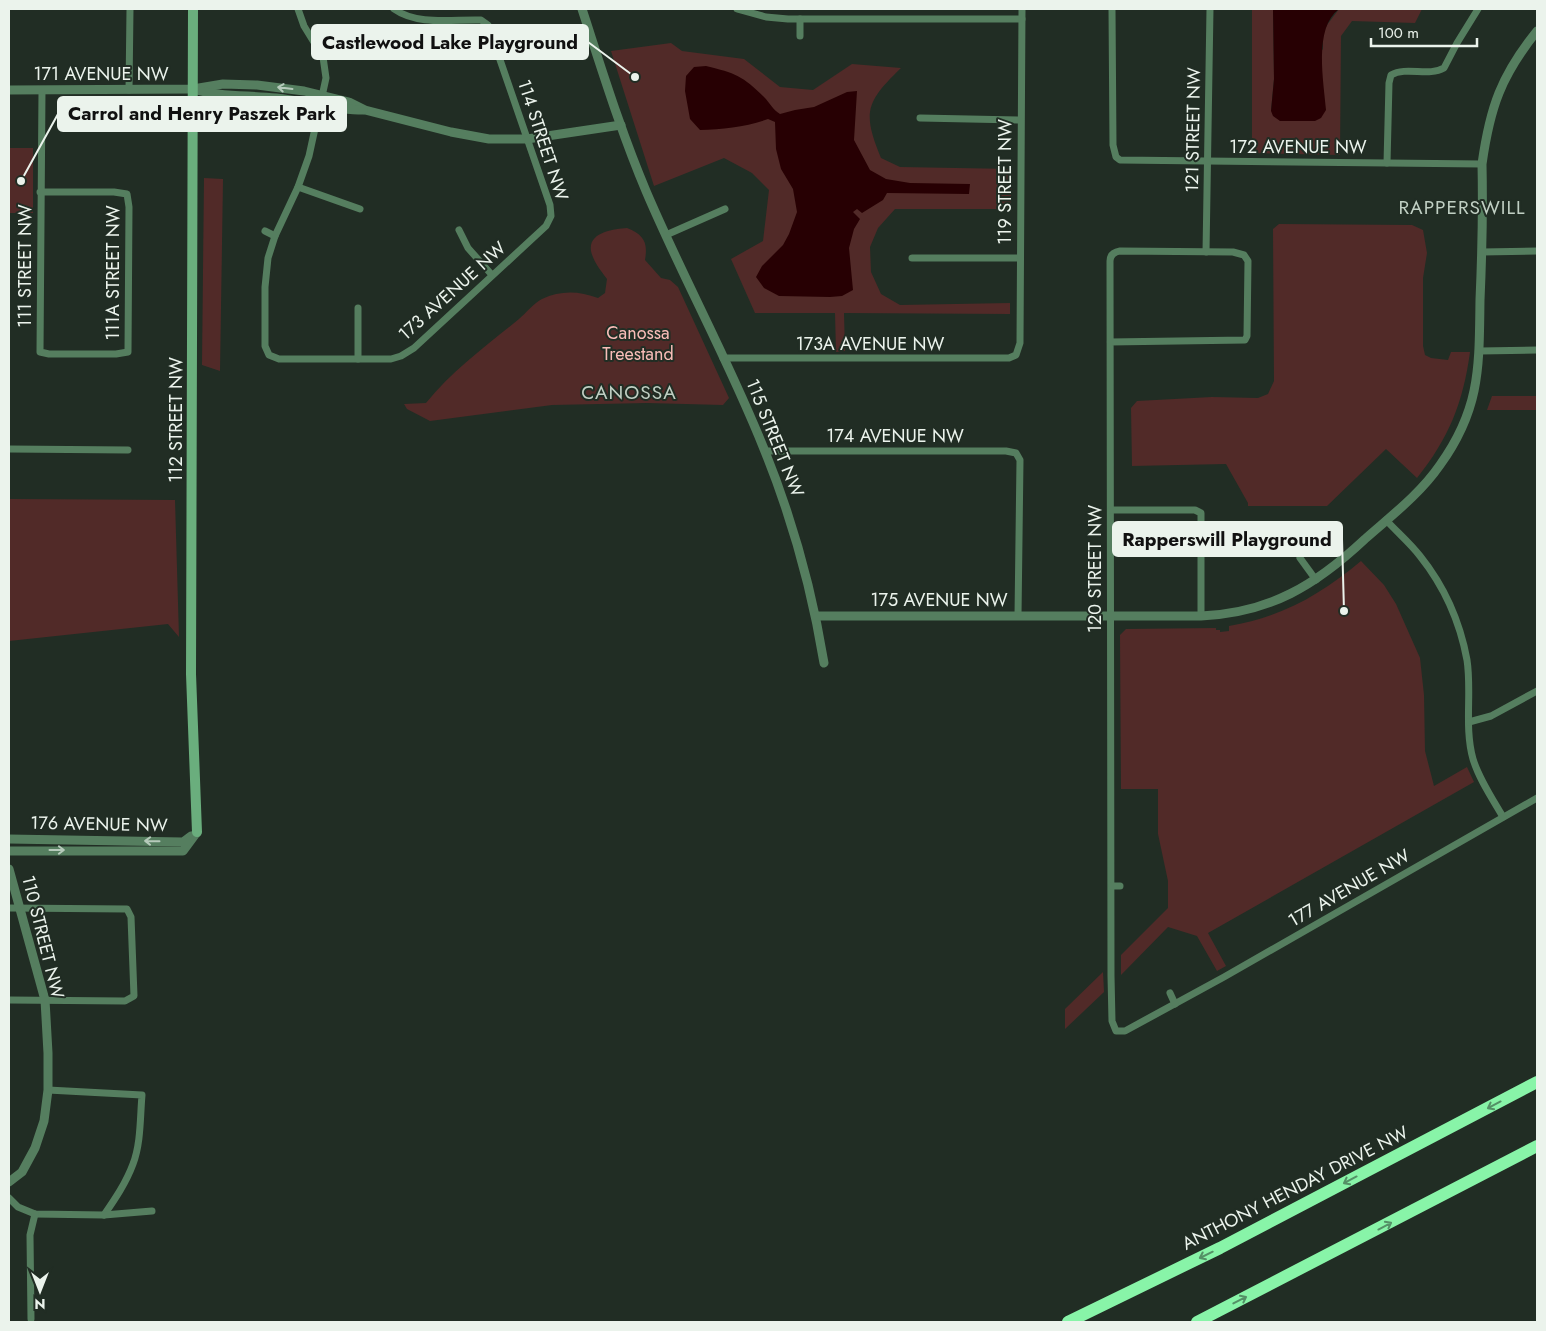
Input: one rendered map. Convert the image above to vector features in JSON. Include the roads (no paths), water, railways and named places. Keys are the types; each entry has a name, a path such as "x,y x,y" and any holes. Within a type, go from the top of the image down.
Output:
{"highway":[{"name":"ANTHONY HENDAY DRIVE NW","path":"1068,1322 1220,1248 1537,1082"},
{"path":"1197,1322 1537,1146"}],"main road":[{"name":"112 STREET NW","path":"193,9 191,678 198,832"}],"street":[{"path":"129,90 130,9"},
{"path":"265,231 275,236 298,187 313,143 324,94 326,78 324,57 304,26 298,9"},
{"name":"114 STREET NW","path":"394,9 406,15 428,20 477,20 485,22 490,29 550,205 551,216"},
{"name":"115 STREET NW","path":"582,9 635,165 765,451 789,517 816,616 824,664"},
{"path":"737,9 774,18 800,19 1022,19"},
{"name":"119 STREET NW","path":"1016,354 1020,343 1022,9"},
{"name":"172 AVENUE NW","path":"1112,9 1112,145 1116,157 1126,161 1482,164"},
{"name":"121 STREET NW","path":"1206,252 1210,9"},
{"path":"1387,163 1388,83 1392,75 1399,72 1434,72 1444,68 1478,9"},
{"path":"800,19 800,36"},
{"name":"175 AVENUE NW","path":"816,616 1201,616 1236,613 1286,596 1316,580 1349,554 1427,482 1440,466 1459,436 1475,391 1480,351 1482,164 1488,126 1502,84 1519,55 1537,31"},
{"name":"171 AVENUE NW","path":"9,90 193,89 223,84 285,88 324,94 349,102 365,110 470,137 500,140 527,139 621,126"},
{"name":"171 AVENUE NW","path":"193,89 216,95 277,98 346,110 365,110"},
{"name":"111 STREET NW","path":"42,90 40,352 49,354 116,354 128,352"},
{"path":"920,118 1020,120"},
{"path":"298,187 360,209"},
{"name":"111A STREET NW","path":"40,192 114,192 127,194 129,206 128,352"},
{"path":"666,235 725,209"},
{"name":"173 AVENUE NW","path":"275,236 268,258 265,287 265,346 269,355 279,359 391,359 408,352 546,226 551,216"},
{"path":"459,230 468,248 492,275"},
{"name":"120 STREET NW","path":"1116,1031 1112,1021 1110,261 1114,253 1120,251 1206,252"},
{"path":"1482,252 1537,251"},
{"path":"1110,342 1245,340 1248,336 1248,265 1244,254 1206,252"},
{"path":"912,258 1020,258"},
{"path":"358,308 358,359"},
{"path":"1480,351 1537,350"},
{"name":"173A AVENUE NW","path":"723,358 1009,358 1016,354"},
{"path":"9,449 128,450"},
{"name":"174 AVENUE NW","path":"765,451 1006,451 1016,453 1020,460 1018,616"},
{"path":"1111,510 1195,510 1200,513 1201,616"},
{"path":"1386,520 1425,562 1441,587 1454,614 1467,661 1473,759 1480,776 1503,816"},
{"path":"1300,558 1316,580"},
{"path":"1470,722 1491,716 1537,691"},
{"name":"177 AVENUE NW","path":"1116,1031 1125,1031 1175,1004 1537,798"},
{"name":"176 AVENUE NW","path":"9,839 183,842 198,832"},
{"name":"176 AVENUE NW","path":"9,850 183,851 198,832"},
{"name":"110 STREET NW","path":"9,869 13,908 45,1000 48,1090 44,1121 35,1148 22,1172 9,1182"},
{"path":"1112,886 1120,886"},
{"path":"9,1000 125,1001 134,996 131,918 127,909 13,908"},
{"path":"1170,993 1175,1004"},
{"path":"48,1090 142,1095 139,1134 133,1163 121,1188 104,1215"},
{"path":"9,1198 18,1207 35,1214 104,1215 152,1211"},
{"path":"32,1319 30,1235 35,1214"}],"place":[{"name":"Castlewood Lake Playground","path":"635,77"},
{"name":"Carrol and Henry Paszek Park","path":"21,181"},
{"name":"Rapperswill Playground","path":"1344,611"}],"district":[{"name":"RAPPERSWILL","path":"1462,207"},
{"name":"CANOSSA","path":"629,392"}],"park label":[{"name":"Canossa Treestand","path":"638,343"}]}
